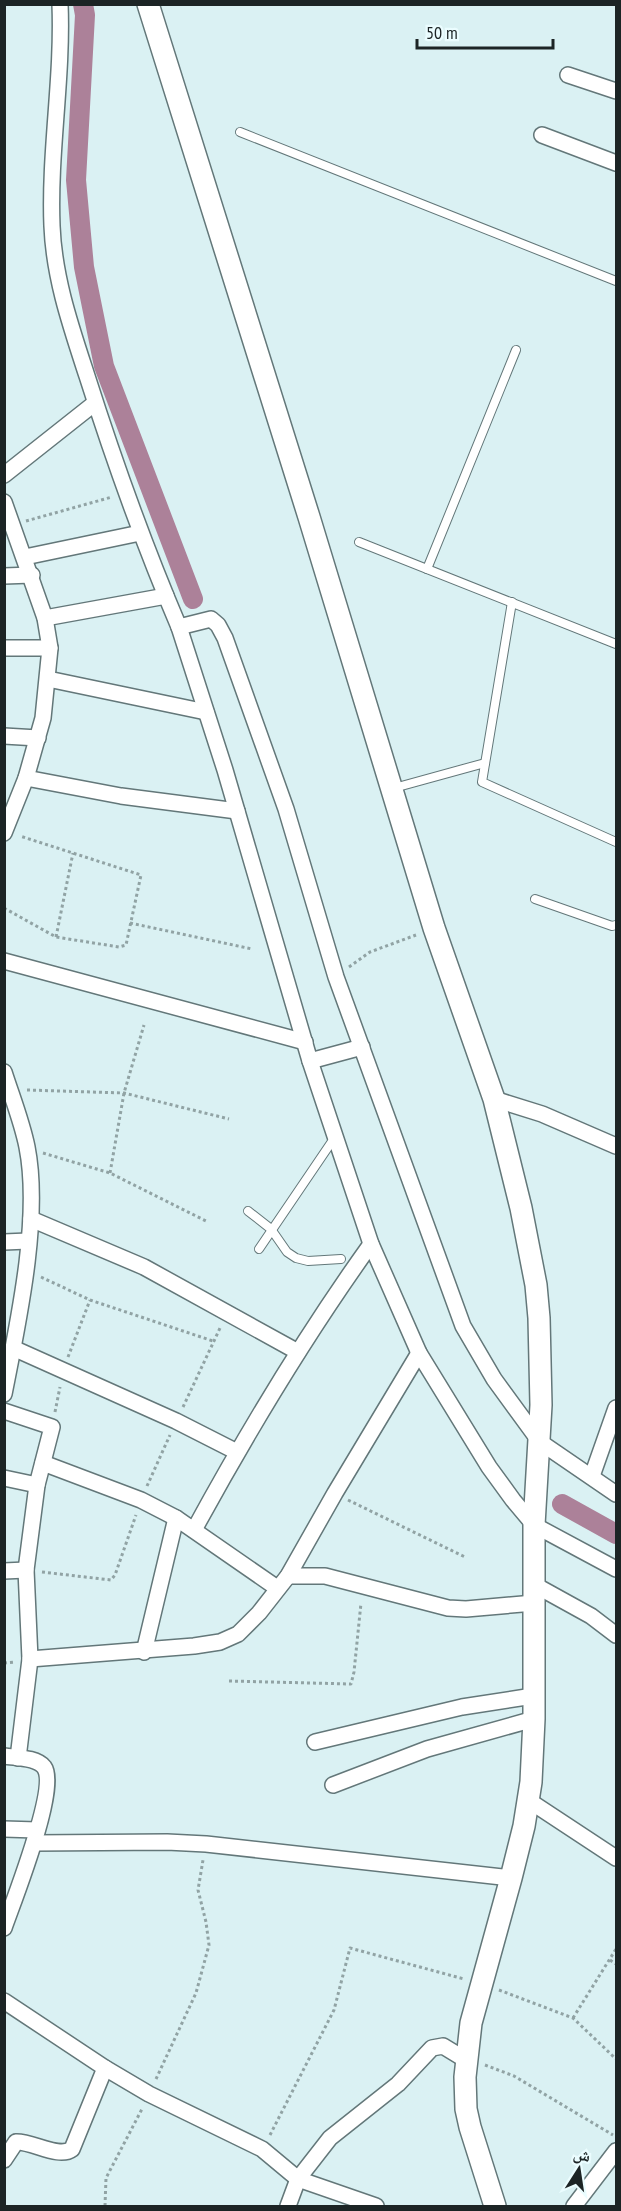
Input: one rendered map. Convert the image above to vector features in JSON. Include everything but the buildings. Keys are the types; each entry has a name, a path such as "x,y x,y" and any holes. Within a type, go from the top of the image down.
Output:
{"main road":[{"path":"148,4 309,517 434,928 494,1100 521,1208 536,1285 541,1372 540,1442 534,1524 534,1719 528,1800 512,1878 471,2023 466,2060 465,2095 468,2118 495,2206"}],"street":[{"path":"60,4 61,27 54,126 52,227 56,268 67,313 126,494 179,627 237,811 310,1061 371,1244 419,1353 489,1467 513,1500 534,1524 616,1569"},
{"path":"568,75 616,91"},
{"path":"542,135 616,163"},
{"path":"4,475 95,403"},
{"path":"4,502 32,575 45,618 50,648 43,718 26,777 6,825"},
{"path":"25,557 140,533"},
{"path":"4,576 32,575"},
{"path":"45,618 166,596"},
{"path":"179,627 211,619 218,625 225,638 286,809 336,977 463,1326 494,1379 540,1442 616,1494"},
{"path":"4,648 50,648"},
{"path":"48,679 206,712"},
{"path":"4,736 38,738"},
{"path":"26,777 121,796 237,811"},
{"path":"4,961 305,1042"},
{"path":"310,1061 362,1047"},
{"path":"4,1072 7,1090 27,1148 31,1220 13,1348 4,1394"},
{"path":"494,1100 542,1114 616,1146"},
{"path":"31,1220 144,1267 186,1288 298,1352"},
{"path":"4,1242 28,1241"},
{"path":"194,1530 237,1452 298,1352 371,1244"},
{"path":"13,1348 176,1421 237,1452"},
{"path":"30,1659 144,1652 194,1646 232,1638 244,1629 288,1576 419,1353"},
{"path":"592,1476 616,1408"},
{"path":"4,1411 52,1426 37,1485 26,1570 30,1659 11,1757 36,1761 45,1768 47,1792 35,1837 4,1928"},
{"path":"43,1463 141,1500 176,1518 277,1588"},
{"path":"4,1478 37,1485"},
{"path":"144,1652 176,1518"},
{"path":"4,1571 26,1570"},
{"path":"288,1576 325,1576 448,1608 466,1610 534,1594 591,1616 616,1635"},
{"path":"315,1742 462,1707 533,1696"},
{"path":"333,1785 427,1749 534,1719"},
{"path":"528,1800 614,1851"},
{"path":"4,1829 35,1837 206,1844 512,1878"},
{"path":"4,2001 105,2068 149,2094 262,2149 298,2179 376,2206"},
{"path":"288,2206 298,2179 330,2138 398,2084 432,2048 443,2046 466,2060"},
{"path":"4,2160 16,2142 26,2142 67,2153 72,2149 105,2068"},
{"path":"574,2206 616,2151"}],"lane":[{"path":"240,132 616,280"},
{"path":"427,569 516,350"},
{"path":"359,542 616,644"},
{"path":"512,602 483,784 616,842"},
{"path":"392,789 485,763"},
{"path":"535,899 612,926 616,925"},
{"path":"259,1249 336,1136"},
{"path":"248,1211 271,1229 287,1252 296,1258 308,1261 341,1259"}],"path":[{"path":"14,525 126,494"},
{"path":"4,908 56,937 119,947 126,945 141,875 73,853 6,825"},
{"path":"56,937 73,853"},
{"path":"130,923 252,949"},
{"path":"336,977 370,952 434,928"},
{"path":"110,1173 124,1093 144,1025"},
{"path":"7,1090 124,1093 229,1119"},
{"path":"27,1148 110,1173 208,1222"},
{"path":"25,1270 90,1300 213,1341 141,1500 115,1575 111,1580 26,1570"},
{"path":"52,1426 64,1370 90,1300"},
{"path":"335,1493 465,1557"},
{"path":"229,1681 351,1684 363,1586"},
{"path":"105,2206 106,2178 149,2094 196,1993 208,1945 206,1922 198,1890 206,1844"},
{"path":"262,2149 334,2010 350,1948 482,1984 573,2018 616,2059"},
{"path":"573,2018 616,1949"},
{"path":"610,1960 616,1964"},
{"path":"466,2060 501,2069 616,2137"}],"waterway":[{"path":"83,4 85,15 76,180 84,267 104,366 193,599"},
{"path":"562,1504 616,1534"}]}
